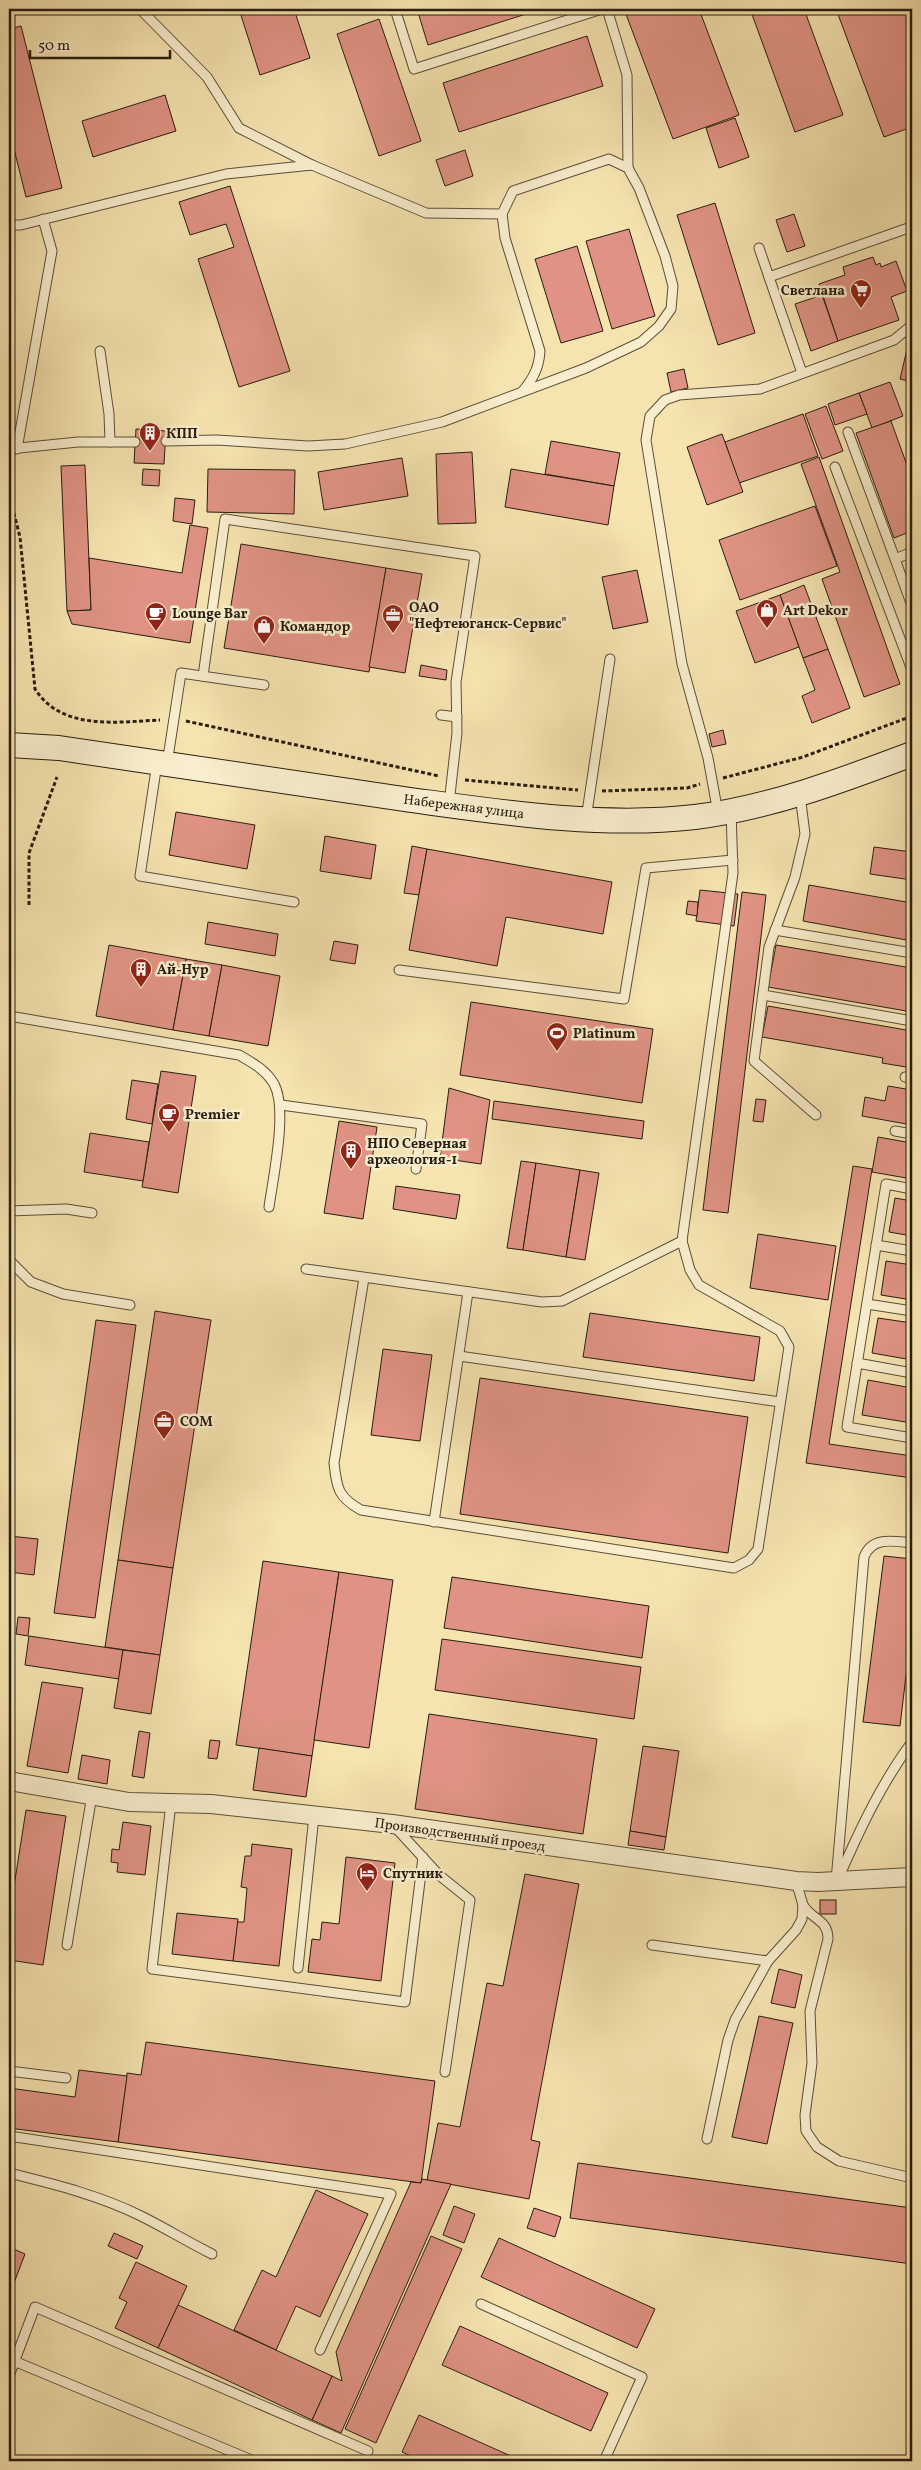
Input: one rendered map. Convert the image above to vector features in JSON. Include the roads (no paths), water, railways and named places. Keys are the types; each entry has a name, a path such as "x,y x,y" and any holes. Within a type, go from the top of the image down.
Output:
{"street":[{"name":"Набережная улица","path":"9,745 59,748 448,805 586,819 670,819 725,812 800,793 911,758"},
{"name":"Производственный проезд","path":"9,1782 129,1802 212,1804 392,1824 796,1881 912,1877"}],"lane":[{"path":"140,9 207,77 239,128 312,165 426,213 502,214"},
{"path":"395,9 414,70 602,9"},
{"path":"166,441 217,440 308,446 345,444 442,422 586,368 641,342 659,326 671,308 673,286 665,256 639,188 628,168 627,75 607,9"},
{"path":"522,392 534,378 539,363 540,351 505,238 502,214 513,191 609,159 628,168"},
{"path":"9,225 43,219 226,174 312,165"},
{"path":"43,219 52,251 13,449 78,442 135,442"},
{"path":"769,277 911,227"},
{"path":"759,248 802,373"},
{"path":"364,1278 334,1463 336,1483 345,1502 361,1510 734,1568 750,1560 758,1549 789,1346 780,1331 699,1285 690,1270 682,1240 733,860 725,812 712,781 682,664 646,440 646,429 650,416 664,400 679,395 760,389 894,340 912,325"},
{"path":"100,351 109,414 110,442"},
{"path":"848,432 912,606"},
{"path":"835,467 912,670"},
{"path":"203,676 224,519 474,556 456,682 457,717 448,805"},
{"path":"895,559 912,552"},
{"path":"586,819 610,659"},
{"path":"264,685 181,673 174,719 162,764 140,876 294,902"},
{"path":"441,714 457,717"},
{"path":"800,793 805,834 795,877 769,947 754,1061 816,1115"},
{"path":"399,970 624,999 646,868 733,860"},
{"path":"775,930 912,954"},
{"path":"763,995 912,1021"},
{"path":"9,1016 239,1056 259,1065 274,1085 281,1105 269,1207"},
{"path":"281,1105 422,1124 416,1168"},
{"path":"895,1131 912,1134"},
{"path":"912,1189 886,1184 847,1428 912,1438"},
{"path":"9,1211 66,1209 92,1213"},
{"path":"306,1269 542,1302 562,1300 682,1240"},
{"path":"876,1245 912,1251"},
{"path":"9,1260 31,1282 63,1294 130,1305"},
{"path":"434,1522 468,1292"},
{"path":"867,1304 912,1312"},
{"path":"459,1356 780,1402"},
{"path":"857,1364 912,1373"},
{"path":"836,1881 864,1558 867,1550 875,1543 884,1541 912,1543"},
{"path":"836,1881 869,1809 895,1764 912,1742"},
{"path":"67,1945 92,1795"},
{"path":"170,1803 152,1969 405,2002 423,1857"},
{"path":"298,1968 314,1816"},
{"path":"392,1824 439,1875 470,1900 445,2072"},
{"path":"796,1881 803,1905 807,1911 822,1921 828,1931 810,2011 812,2063 806,2131 817,2147 839,2161 912,2178"},
{"path":"707,2139 728,2040 735,2020 768,1961 796,1930 802,1919 803,1905"},
{"path":"652,1944 768,1961"},
{"path":"9,2071 66,2078"},
{"path":"9,2136 391,2194 320,2350"},
{"path":"9,2173 55,2184 99,2199 139,2215 212,2254"},
{"path":"481,2304 642,2377 604,2461"},
{"path":"9,2376 35,2307 368,2451"},
{"path":"14,2361 254,2461"}],"place":[{"name":"Светлана","path":"861,309"},
{"name":"КПП","path":"150,452"},
{"name":"Art Dekor","path":"767,629"},
{"name":"Lounge Bar","path":"156,632"},
{"name":"ОАО \"Нефтеюганск-Сервис\"","path":"393,634"},
{"name":"Командор","path":"264,645"},
{"name":"Ай-Нур","path":"141,988"},
{"name":"Platinum","path":"557,1052"},
{"name":"Premier","path":"169,1133"},
{"name":"НПО Северная археология-1","path":"351,1170"},
{"name":"СОМ","path":"164,1440"},
{"name":"Спутник","path":"367,1892"}]}
